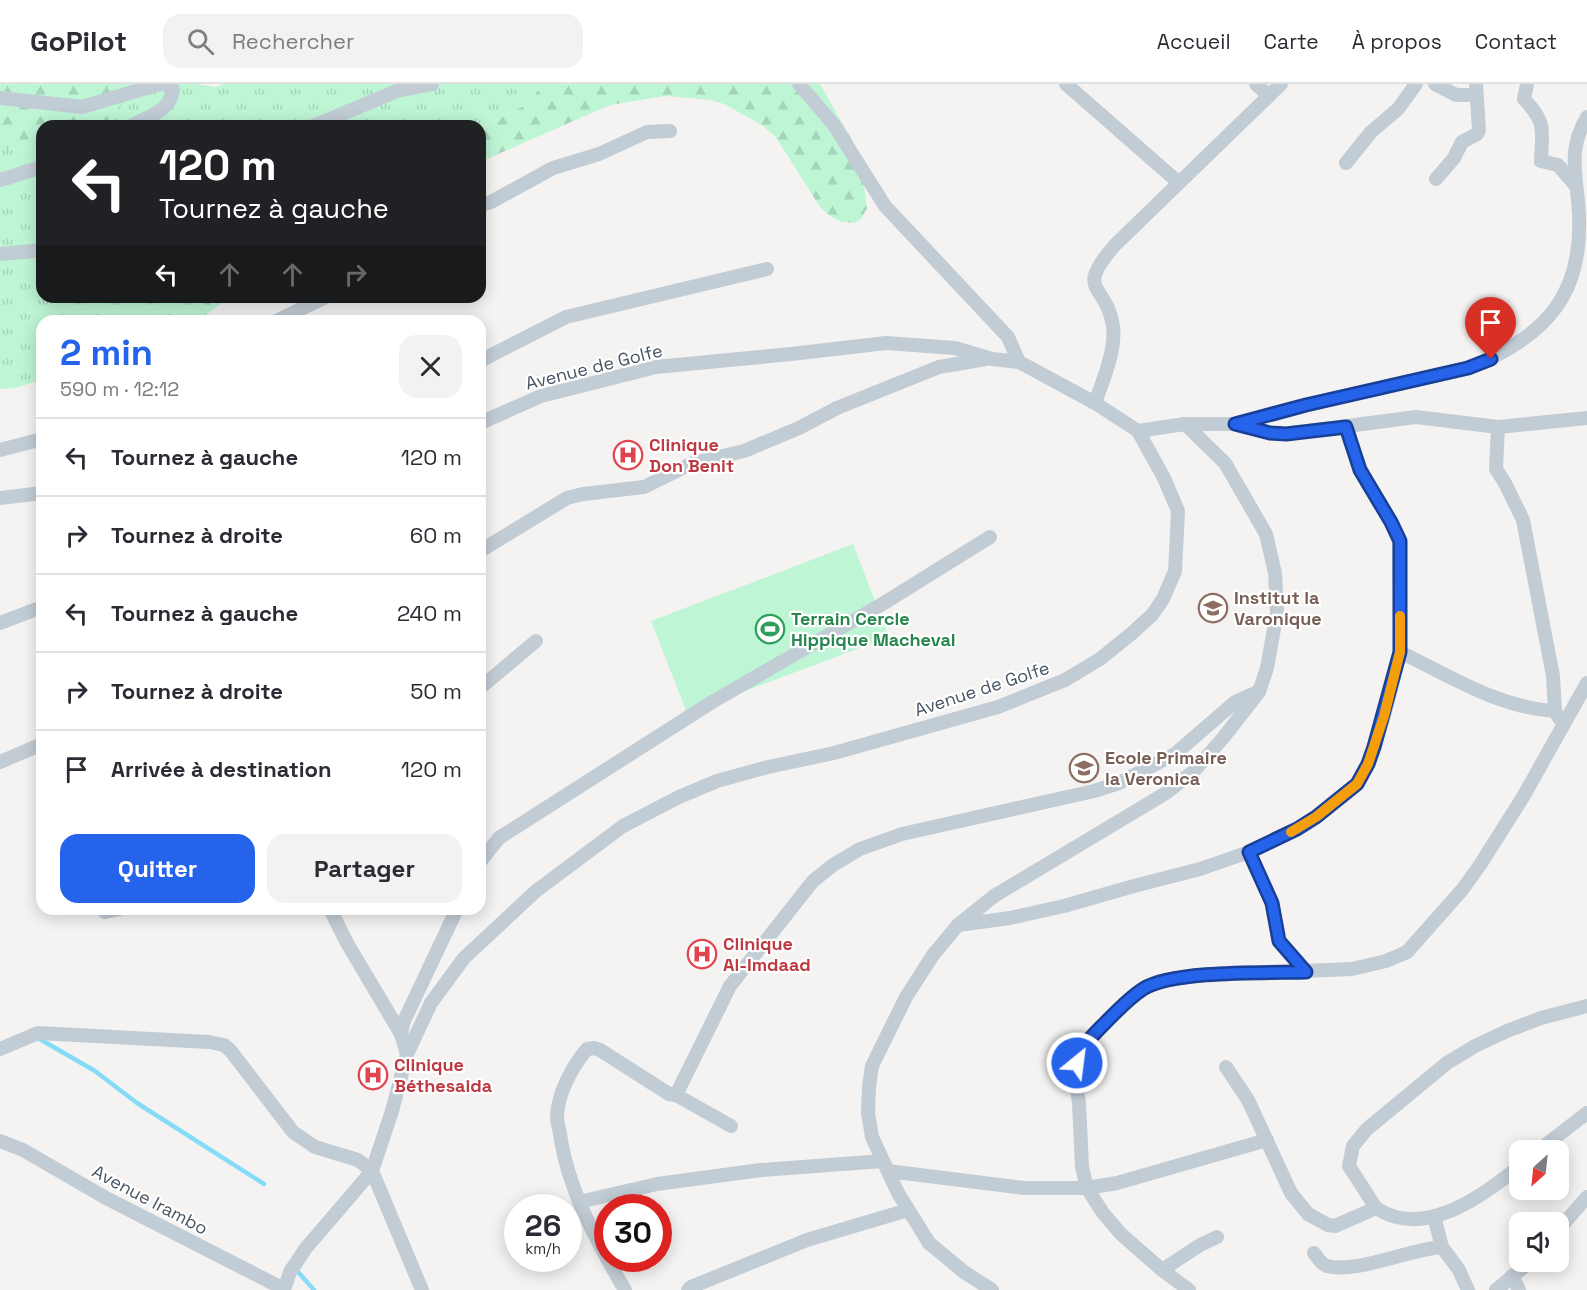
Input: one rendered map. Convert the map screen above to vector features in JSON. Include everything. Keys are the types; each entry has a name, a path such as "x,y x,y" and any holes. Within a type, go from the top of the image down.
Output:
{"street":[{"path":"0,98 82,106 160,84"},
{"path":"143,120 164,109 172,100 173,89 165,84"},
{"path":"327,120 397,91 432,84"},
{"path":"799,84 834,125 885,206 1008,336 1019,362"},
{"path":"1066,84 1179,183"},
{"path":"1256,84 1269,96"},
{"path":"1095,403 1105,375 1113,326 1107,309 1094,286 1094,277 1101,262 1115,245 1281,84"},
{"path":"1346,162 1371,132 1398,109 1416,84"},
{"path":"1435,84 1456,95 1476,89 1479,130 1477,135 1462,142 1454,158 1437,179"},
{"path":"1527,84 1524,99 1536,111 1542,123 1541,161 1558,165 1571,178 1577,190"},
{"path":"1235,424 1306,405 1468,368 1491,359 1515,345 1544,323 1562,300 1573,276 1580,245 1581,225 1573,162 1576,141 1587,117"},
{"path":"486,203 553,168 599,154 647,132 670,131"},
{"path":"0,180 36,170"},
{"path":"0,254 36,251"},
{"path":"486,358 566,317 767,269"},
{"path":"288,315 314,303"},
{"name":"Avenue de Golfe","path":"372,1171 392,1111 407,1054 431,1003 464,958 536,891 623,826 679,796 717,781 834,753 1020,699 1065,680 1100,659 1152,615 1164,599 1175,571 1178,547 1178,510 1164,478 1138,431 1095,403 1019,362 992,358 956,348 886,343 656,367 541,396 486,420"},
{"path":"486,547 567,498 644,487 693,463 744,451 799,428 837,408 939,368 992,358"},
{"path":"1138,431 1185,424 1235,424 1270,433 1286,434 1416,417 1498,427 1587,418"},
{"path":"992,1290 964,1272 929,1243 908,1210 872,1137 868,1113 868,1087 872,1066 906,997 933,955 958,925 994,896 1125,819 1194,771 1258,692 1267,668 1277,612 1275,573 1266,534 1225,464 1185,424"},
{"path":"958,925 1010,918 1064,906 1200,869 1249,852 1297,829 1316,817 1357,784 1368,764 1381,726 1400,652 1400,541 1360,470 1346,427"},
{"path":"1498,427 1496,469 1523,520 1553,676 1555,711 1562,725"},
{"path":"0,450 36,441"},
{"path":"0,498 36,494"},
{"path":"486,854 499,838 702,708 884,603 990,537"},
{"path":"0,623 36,610"},
{"path":"486,683 536,641"},
{"path":"1400,652 1501,700 1533,710 1555,711"},
{"path":"1189,1290 1173,1286 1162,1270 1121,1234 1103,1213 1087,1188 1082,1167 1076,1075 1079,1051 1125,1003 1144,988 1160,981 1202,975 1352,969 1386,961 1407,952 1462,890 1480,865 1523,797 1587,683"},
{"path":"676,1095 730,986 813,881 833,865 860,849 902,834 1094,791 1119,783 1175,754 1235,702 1258,692"},
{"path":"0,762 36,747"},
{"path":"1249,852 1272,903 1279,941 1306,972"},
{"path":"333,915 401,1034 407,1054"},
{"path":"401,1034 404,1021 454,915"},
{"path":"1509,1175 1472,1200 1434,1216 1415,1220 1402,1219 1376,1208 1349,1166 1353,1146 1367,1129 1447,1063 1475,1046 1541,1018 1587,1006"},
{"path":"0,1048 32,1036 209,1042 224,1045 293,1132 315,1147 358,1160 372,1171 422,1290"},
{"path":"576,1194 562,1146 557,1116 563,1090 586,1049 600,1050 669,1094 676,1095 731,1126"},
{"path":"1226,1067 1248,1100 1291,1194 1308,1214 1328,1225 1335,1226 1376,1208"},
{"path":"1552,1140 1587,1113"},
{"path":"582,1201 657,1184 760,1170 886,1166 1024,1188 1087,1188 1117,1183 1267,1140"},
{"name":"Avenue Irambo","path":"0,1141 23,1150 106,1198 284,1290"},
{"path":"284,1290 290,1272 306,1248 372,1171"},
{"path":"1569,1217 1587,1197"},
{"path":"582,1208 625,1290"},
{"path":"688,1290 807,1240 908,1210"},
{"path":"1434,1216 1442,1247 1459,1270 1468,1290"},
{"path":"1162,1270 1200,1245 1217,1237"},
{"path":"1314,1253 1322,1263 1328,1266 1355,1266 1428,1248 1442,1247"},
{"path":"1496,1290 1517,1272"},
{"path":"1512,1276 1519,1290"}],"green space":[{"path":"0,84 132,84 114,120 36,120 36,147 0,149"},
{"path":"132,84 197,84 215,87 224,84 542,84 523,106 486,124 486,120 114,120"},
{"path":"542,84 820,84 860,154 867,208 861,219 855,223 841,222 830,216 820,207 775,136 760,124 724,104 711,100 665,96 610,105 486,159 486,124 523,106"},
{"path":"36,147 36,303 204,303 209,313 206,315 36,315 36,382 0,389 0,149"},
{"path":"204,303 222,303 209,313"},
{"name":"Terrain Cercle Hippique Macheval","path":"853,544 889,637 687,713 651,621"}],"waterway":[{"path":"38,1038 95,1071 137,1103 264,1184"},
{"path":"299,1273 314,1290"}],"slow traffic":[{"path":"1291,832 1316,817 1357,784 1368,764 1384,716 1400,652 1400,616"}],"place":[{"name":"Clinique Don Benit","path":"628,455"},
{"name":"Institut la Varonique","path":"1213,608"},
{"name":"Terrain Cercle Hippique Macheval","path":"770,629"},
{"name":"Ecole Primaire la Veronica","path":"1084,768"},
{"name":"Clinique Al-Imdaad","path":"702,954"},
{"name":"Clinique Béthesaida","path":"373,1075"}],"route":[{"path":"1077,1063 1079,1051 1125,1003 1144,988 1160,981 1202,975 1306,972 1279,941 1272,903 1249,852 1297,829 1316,817 1357,784 1374,747 1400,652 1400,541 1360,470 1346,427 1286,434 1270,433 1235,424 1306,405 1468,368 1491,359"}]}
